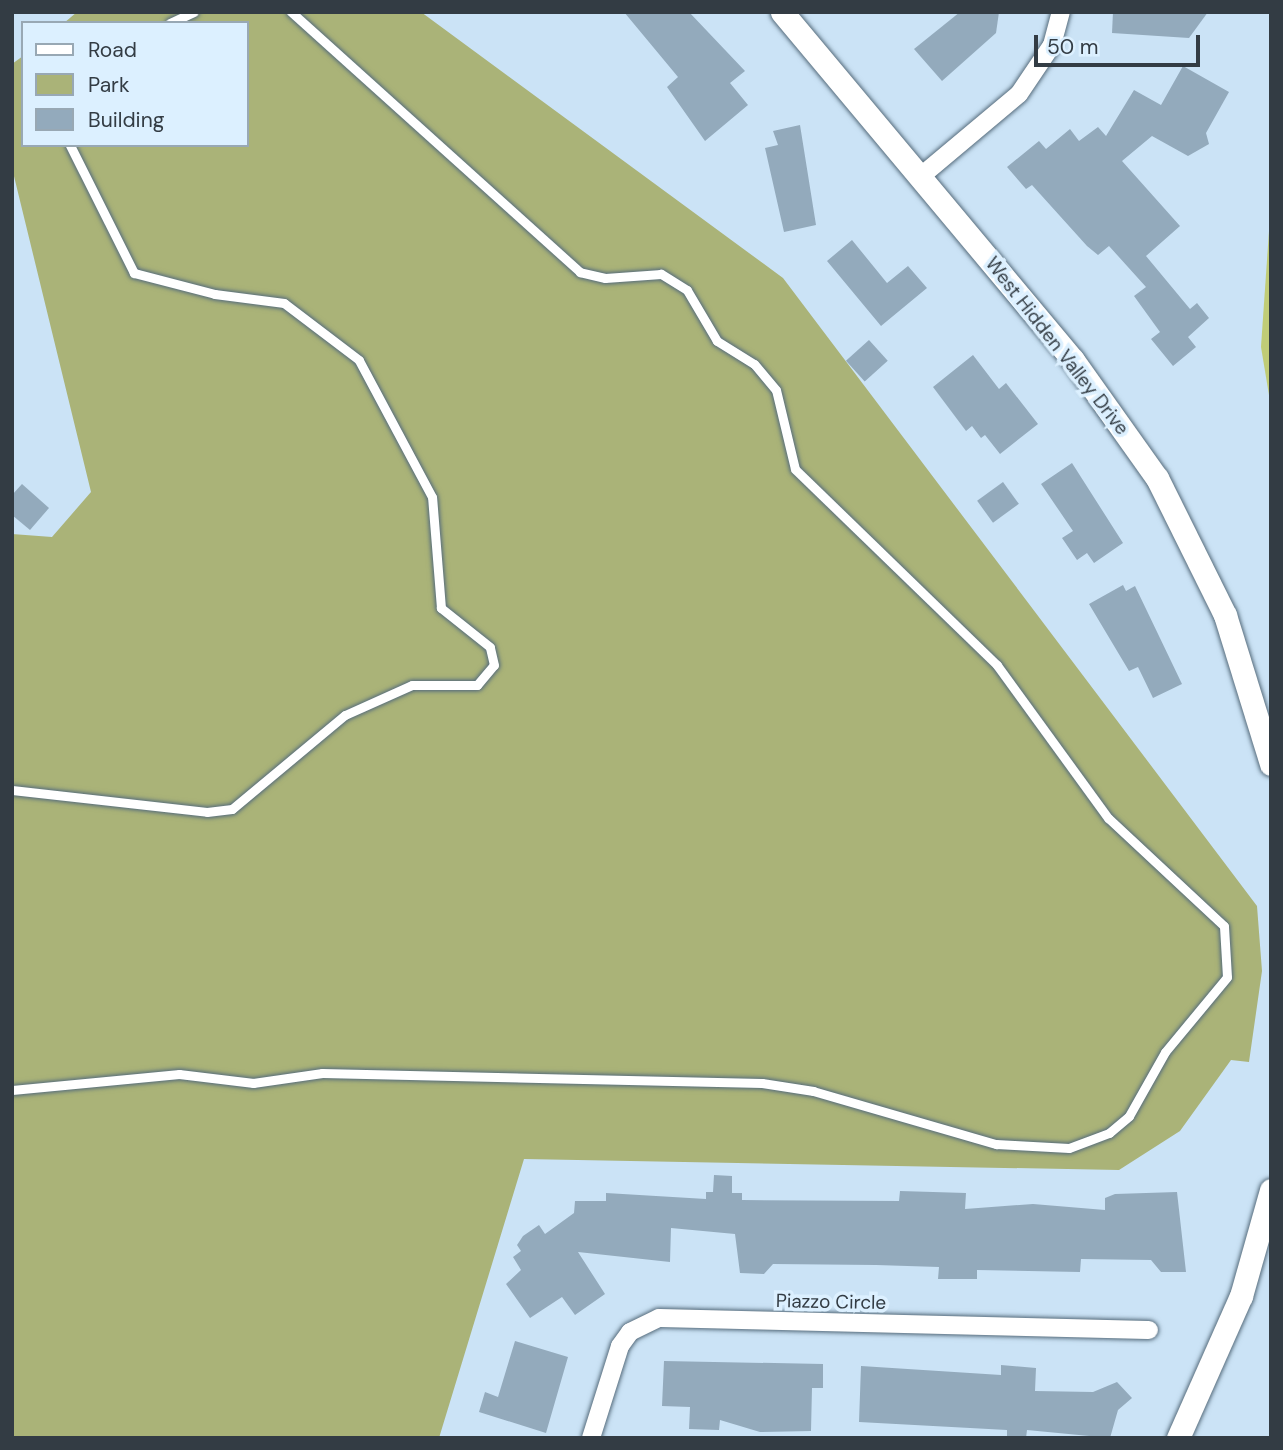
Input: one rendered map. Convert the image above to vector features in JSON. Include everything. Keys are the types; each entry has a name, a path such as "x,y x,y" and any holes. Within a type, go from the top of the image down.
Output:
{"street":[{"name":"West Hidden Valley Drive","path":"782,12 1073,360 1157,478 1224,615 1271,764"},
{"path":"920,177 1019,93 1052,45 1061,12"},
{"path":"1178,1438 1241,1296 1271,1190"},
{"name":"Piazzo Circle","path":"591,1438 620,1346 636,1328 659,1318 1149,1330"}],"lane":[{"path":"174,21 194,12"},
{"path":"12,1090 180,1074 253,1083 322,1073 762,1083 813,1091 996,1144 1069,1148 1109,1133 1129,1116 1165,1052 1227,976 1231,958 1224,926 1108,818 997,665 795,469 776,390 754,364 717,341 687,290 662,274 605,278 580,272 291,12"},
{"path":"12,790 207,812 232,809 352,711 412,685 477,685 495,665 489,647 441,608 432,497 359,360 284,303 215,295 134,273 71,147"}],"green space":[{"path":"77,12 421,12 783,278 1257,906 1262,971 1249,1062 1231,1060 1180,1131 1119,1170 524,1159 439,1438 12,1438 12,534 52,537 91,492 12,168 12,64 21,57 21,147 248,147 248,21 66,21"}],"shaded area":[{"path":"1271,202 1271,407 1261,347"}],"building":[{"path":"624,12 689,12 745,71 730,83 748,105 705,141 667,87 678,77"},
{"path":"960,12 999,12 996,33 942,81 914,49"},
{"path":"1113,12 1208,12 1189,38 1112,33"},
{"path":"1183,66 1229,92 1206,133 1209,144 1188,156 1152,136 1122,161 1180,226 1146,256 1190,309 1197,303 1209,318 1188,337 1196,347 1173,366 1151,339 1160,332 1134,296 1146,287 1109,246 1098,255 1087,246 1032,185 1026,189 1007,167 1039,141 1046,149 1070,129 1079,141 1098,127 1106,136 1134,90 1161,105"},
{"path":"800,125 816,225 784,232 765,148 778,145 773,131"},
{"path":"852,240 887,283 908,266 927,288 881,326 827,261"},
{"path":"869,340 888,361 865,382 846,361"},
{"path":"973,355 999,389 1006,383 1038,424 1000,454 985,435 981,438 972,426 966,431 933,387"},
{"path":"1072,463 1123,543 1094,563 1087,553 1077,560 1062,538 1073,531 1041,484"},
{"path":"1003,482 1019,504 993,523 977,501"},
{"path":"22,484 49,508 30,530 12,515 12,495"},
{"path":"1123,585 1126,591 1135,586 1182,684 1153,698 1138,667 1129,671 1089,604"},
{"path":"714,1175 732,1176 732,1193 742,1193 742,1200 899,1201 900,1191 966,1193 965,1209 1033,1204 1105,1210 1105,1198 1115,1194 1177,1192 1186,1272 1161,1272 1151,1260 1081,1259 1080,1272 977,1270 977,1279 938,1279 939,1267 876,1265 773,1264 764,1274 740,1273 735,1234 671,1228 670,1262 578,1252 605,1294 575,1315 562,1297 530,1318 506,1284 521,1270 513,1257 521,1251 517,1245 523,1236 539,1225 545,1234 574,1213 575,1201 606,1201 606,1193 706,1199 706,1192 713,1192"},
{"path":"515,1341 568,1357 546,1433 479,1412 485,1392 498,1397"},
{"path":"664,1361 823,1364 823,1388 812,1388 811,1431 760,1432 720,1420 719,1430 689,1429 690,1407 662,1406"},
{"path":"1001,1365 1036,1368 1035,1391 1093,1392 1117,1382 1132,1398 1118,1410 1110,1438 1027,1430 1026,1438 1007,1438 1007,1430 859,1422 861,1366 1001,1375"}]}
